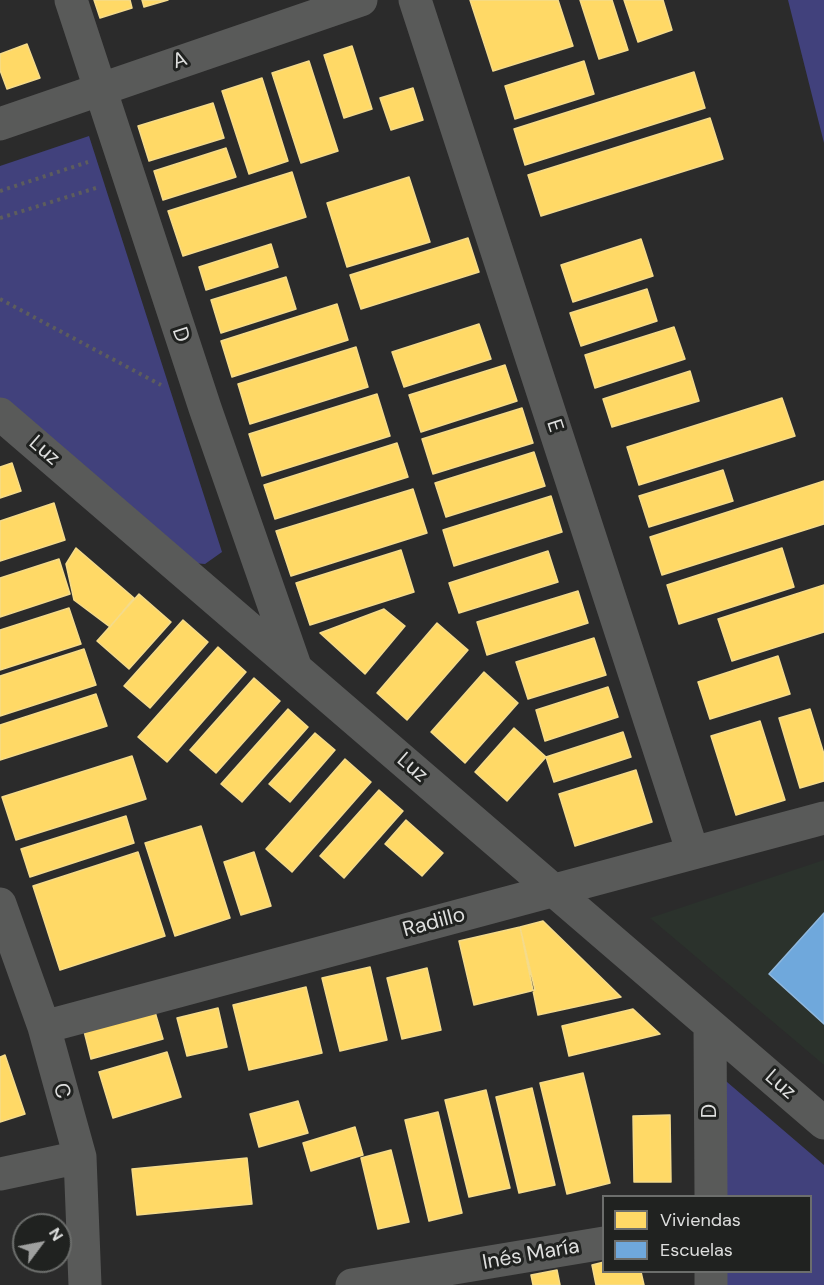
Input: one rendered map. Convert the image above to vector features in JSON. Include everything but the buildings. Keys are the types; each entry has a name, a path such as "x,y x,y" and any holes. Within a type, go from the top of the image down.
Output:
{"street":[{"name":"D","path":"70,0 205,408 295,668"},
{"name":"A","path":"0,124 361,0"},
{"name":"E","path":"416,0 693,853"},
{"name":"Luz","path":"0,414 824,1123"},
{"name":"Radillo","path":"44,1027 824,818"},
{"name":"C","path":"0,904 44,1027 80,1157 86,1285"},
{"name":"D","path":"710,1025 711,1195"},
{"path":"0,1174 80,1157"},
{"name":"Inés María","path":"352,1285 602,1243"}],"path":[{"path":"0,191 124,165"},
{"path":"0,218 124,165"},
{"path":"0,299 205,408"}],"shaded area":[{"path":"788,0 824,0 824,143"},
{"path":"89,136 222,552 205,564 180,562 0,404 0,166"},
{"path":"824,860 824,1065 650,918"},
{"path":"720,1076 824,1165 824,1285 723,1285 723,1273 812,1273 812,1195 722,1195"}]}
